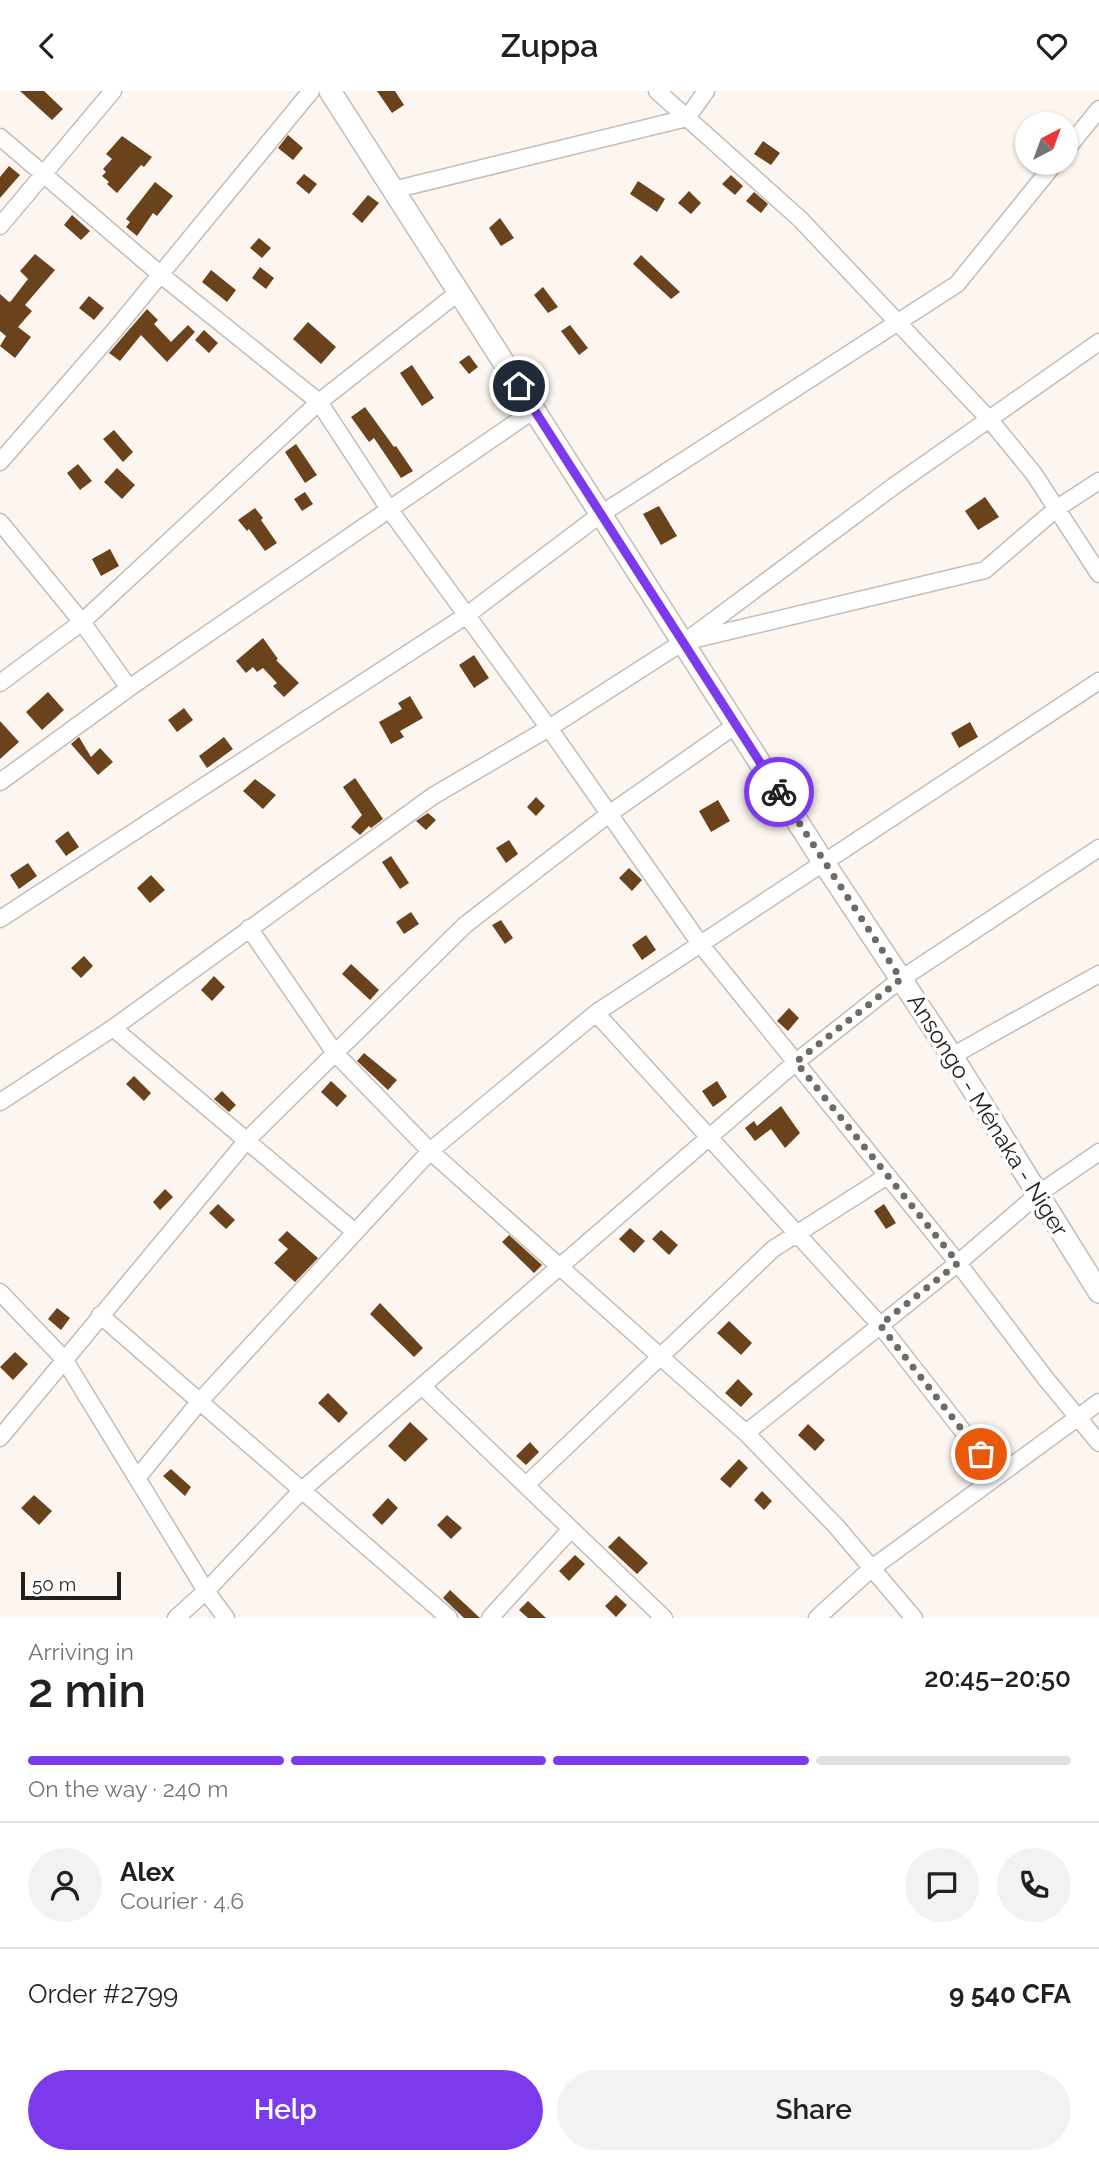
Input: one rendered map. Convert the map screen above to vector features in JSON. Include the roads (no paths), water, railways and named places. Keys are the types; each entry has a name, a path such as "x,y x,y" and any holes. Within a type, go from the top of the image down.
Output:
{"main road":[{"name":"Ansongo - Ménaka - Niger","path":"330,91 824,863 953,1056 1099,1292"}],"street":[{"path":"0,226 113,91"},
{"path":"0,462 161,275 312,91"},
{"path":"657,91 800,219 989,419 1034,474 1099,573"},
{"path":"393,190 687,118 706,91"},
{"path":"1078,135 1099,109"},
{"path":"0,137 161,275 319,402 389,509 549,728 701,945 958,1263 1099,1443"},
{"path":"0,919 467,615 601,514 957,284 1045,175"},
{"path":"0,683 82,622 319,402 459,292"},
{"path":"0,1102 113,1028 433,796 549,728 684,642 894,486 1099,342"},
{"path":"0,782 129,688 534,409"},
{"path":"684,642 985,570 1056,509 1099,481"},
{"path":"0,522 82,622 129,688"},
{"path":"137,1478 200,1401 430,1151 596,1013 1099,681"},
{"path":"0,1438 247,1140 465,925 609,814 736,725"},
{"path":"176,1618 206,1591 302,1490 796,1062 901,979 1099,848"},
{"path":"249,927 335,1053 430,1151 746,1433 836,1527 914,1618"},
{"path":"953,1056 1099,974"},
{"path":"596,1013 880,1325 998,1476"},
{"path":"113,1028 355,1233"},
{"path":"746,1433 958,1263 1038,1194 1099,1151"},
{"path":"526,1485 773,1249 887,1176"},
{"path":"0,1291 64,1359 206,1591 226,1618"},
{"path":"100,1315 449,1618"},
{"path":"422,1386 664,1618"},
{"path":"817,1618 872,1568 1099,1402"},
{"path":"491,1618 571,1529"}]}
